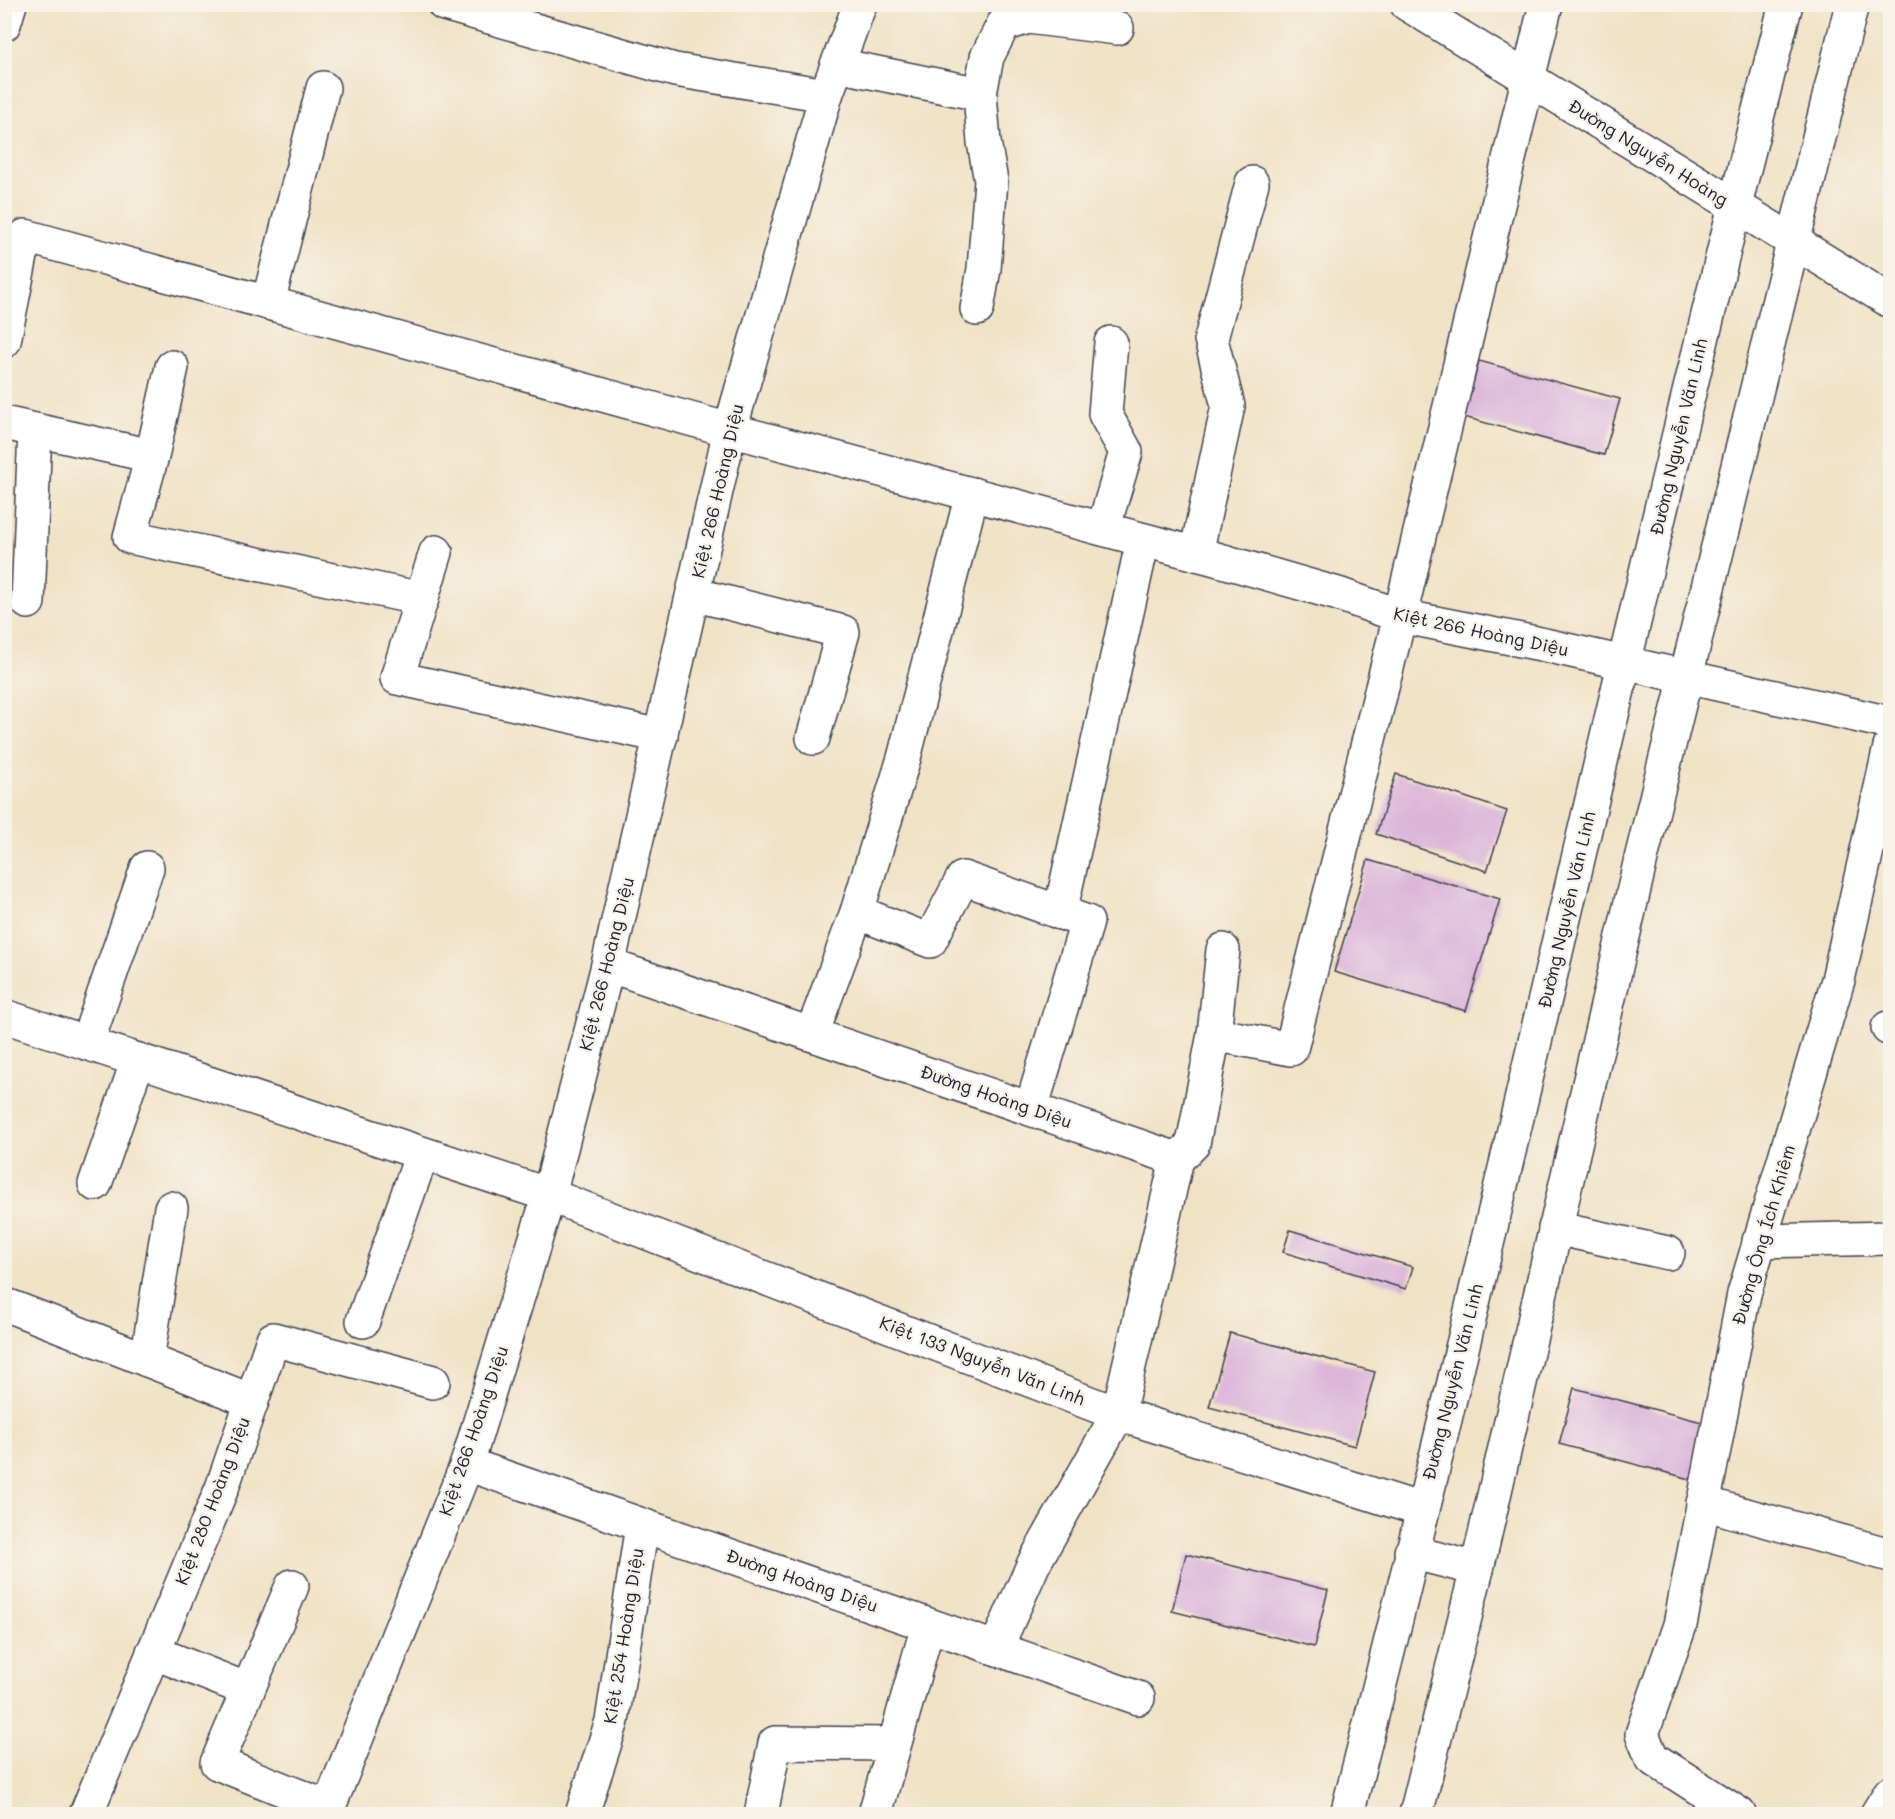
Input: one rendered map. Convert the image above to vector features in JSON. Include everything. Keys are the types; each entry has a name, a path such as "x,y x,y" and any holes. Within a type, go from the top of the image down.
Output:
{"street":[{"path":"4,24 10,4"},
{"path":"444,4 513,14 675,70 832,80 980,94"},
{"name":"Kiệt 266 Hoàng Diệu","path":"328,1811 467,1464 549,1195 608,964 730,430 832,80 860,4"},
{"name":"Đường Nguyễn Hoàng","path":"1407,4 1890,301"},
{"path":"1214,1034 1291,1049 1400,616 1545,4"},
{"name":"Đường Nguyễn Văn Linh","path":"1347,1815 1506,1171 1734,206 1786,4"},
{"path":"1416,1815 1477,1569 1685,678 1852,4"},
{"path":"977,309 984,269 991,181 984,142 980,94 987,57 1003,25 1028,17 1117,28"},
{"path":"268,303 323,88"},
{"path":"1196,554 1228,406 1210,339 1252,183"},
{"name":"Kiệt 266 Hoàng Diệu","path":"4,341 26,236 730,430 1196,554 1338,594 1400,616 1536,643 1625,665 1890,723"},
{"path":"1103,529 1126,452 1106,414 1111,343"},
{"path":"172,367 152,456 130,537 422,598"},
{"path":"28,602 20,427 152,456"},
{"path":"812,1034 857,912 904,758 972,494"},
{"path":"1060,913 1143,540"},
{"path":"436,552 397,678 661,736"},
{"path":"693,594 843,632 813,738"},
{"name":"Đường Ông Ích Khiêm","path":"1739,1815 1652,1758 1642,1734 1680,1625 1744,1294 1838,980 1890,747"},
{"path":"87,1043 147,868"},
{"path":"857,912 930,941 963,878 1087,922 1031,1109"},
{"path":"996,1648 1034,1563 1118,1414 1177,1159 1193,1144 1214,1034 1223,950"},
{"name":"Đường Hoàng Diệu","path":"608,964 1177,1159"},
{"name":"Kiệt 133 Nguyễn Văn Linh","path":"4,1016 549,1195 1118,1414 1422,1510"},
{"path":"95,1184 138,1060"},
{"path":"363,1321 422,1154"},
{"path":"147,1360 171,1208"},
{"path":"1555,1228 1668,1253"},
{"path":"1759,1241 1890,1238"},
{"path":"4,1304 252,1401"},
{"name":"Kiệt 280 Hoàng Diệu","path":"86,1815 222,1488 273,1339 433,1382"},
{"name":"Đường Hoàng Diệu","path":"467,1464 1138,1698"},
{"path":"1703,1503 1890,1555"},
{"name":"Kiệt 254 Hoàng Diệu","path":"582,1815 612,1721 642,1525"},
{"path":"1411,1552 1477,1569"},
{"path":"292,1586 217,1763 328,1811"},
{"path":"875,1815 928,1625"},
{"path":"153,1652 248,1690"},
{"path":"761,1815 775,1743 894,1744"},
{"path":"1877,1815 1890,1793"}],"building":[{"path":"1479,361 1620,399 1604,455 1464,417"},
{"path":"1396,774 1507,811 1487,871 1376,834"},
{"path":"1368,860 1500,899 1466,1011 1334,972"},
{"path":"1290,1230 1413,1267 1406,1289 1283,1252"},
{"path":"1230,1333 1375,1372 1355,1446 1209,1407"},
{"path":"1574,1388 1713,1425 1698,1481 1559,1444"},
{"path":"1186,1554 1328,1590 1314,1647 1172,1611"}]}
